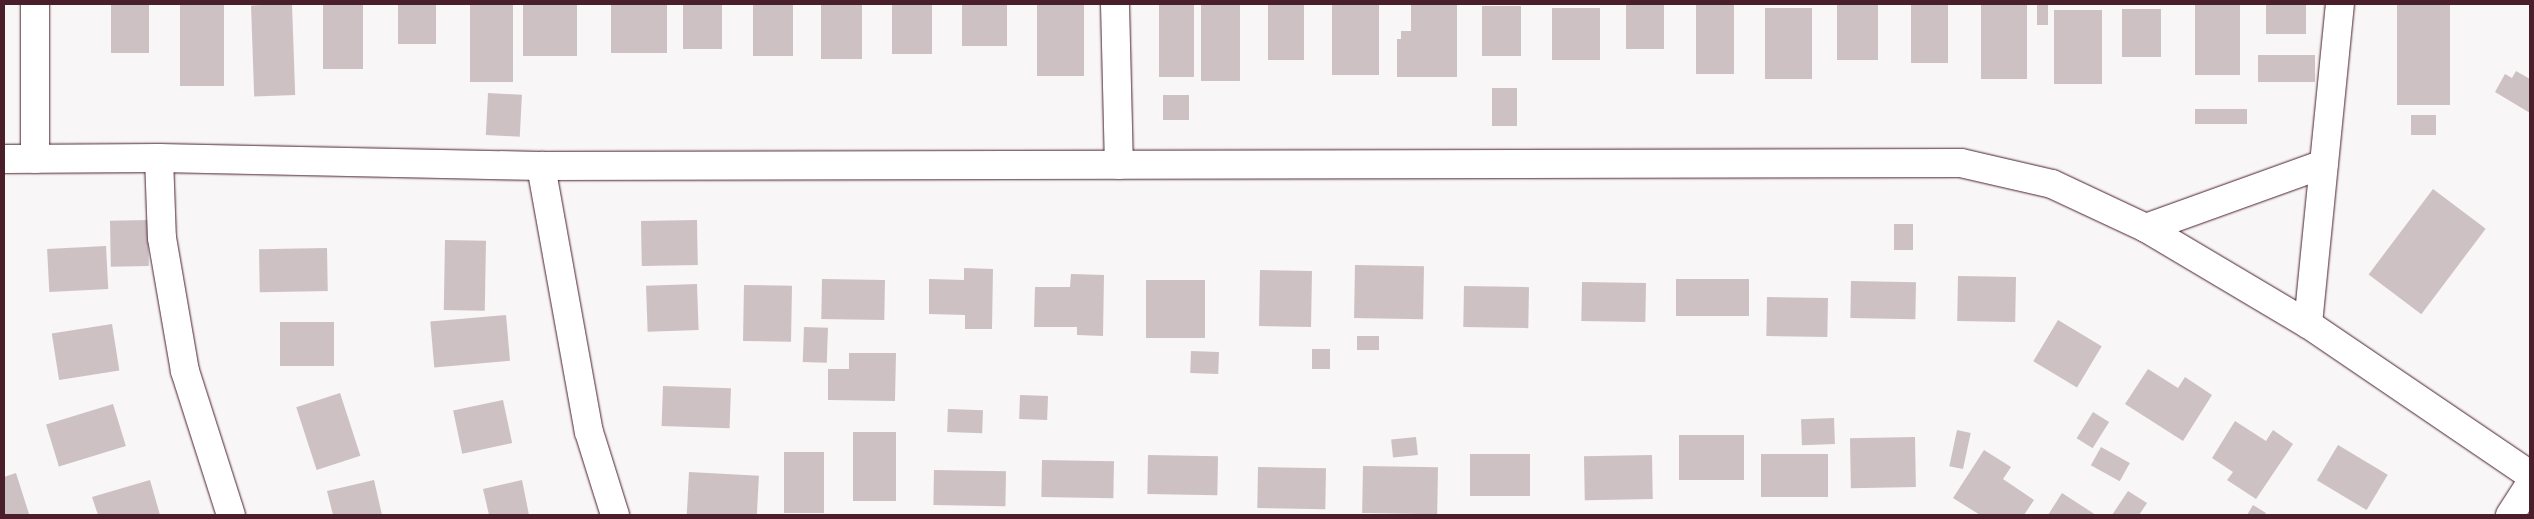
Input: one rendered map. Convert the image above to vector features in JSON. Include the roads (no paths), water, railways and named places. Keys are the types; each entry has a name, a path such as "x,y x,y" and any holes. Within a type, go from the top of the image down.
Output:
{"street":[{"path":"35,4 35,159"},
{"path":"1115,4 1119,165"},
{"path":"2308,324 2340,4"},
{"path":"159,158 162,238 185,371 231,515"},
{"path":"4,159 159,158 541,166 1961,163 2052,184 2146,228 2308,324 2530,475"},
{"path":"2146,228 2324,164"},
{"path":"541,166 589,432 615,515"},
{"path":"2510,515 2530,484"}]}
